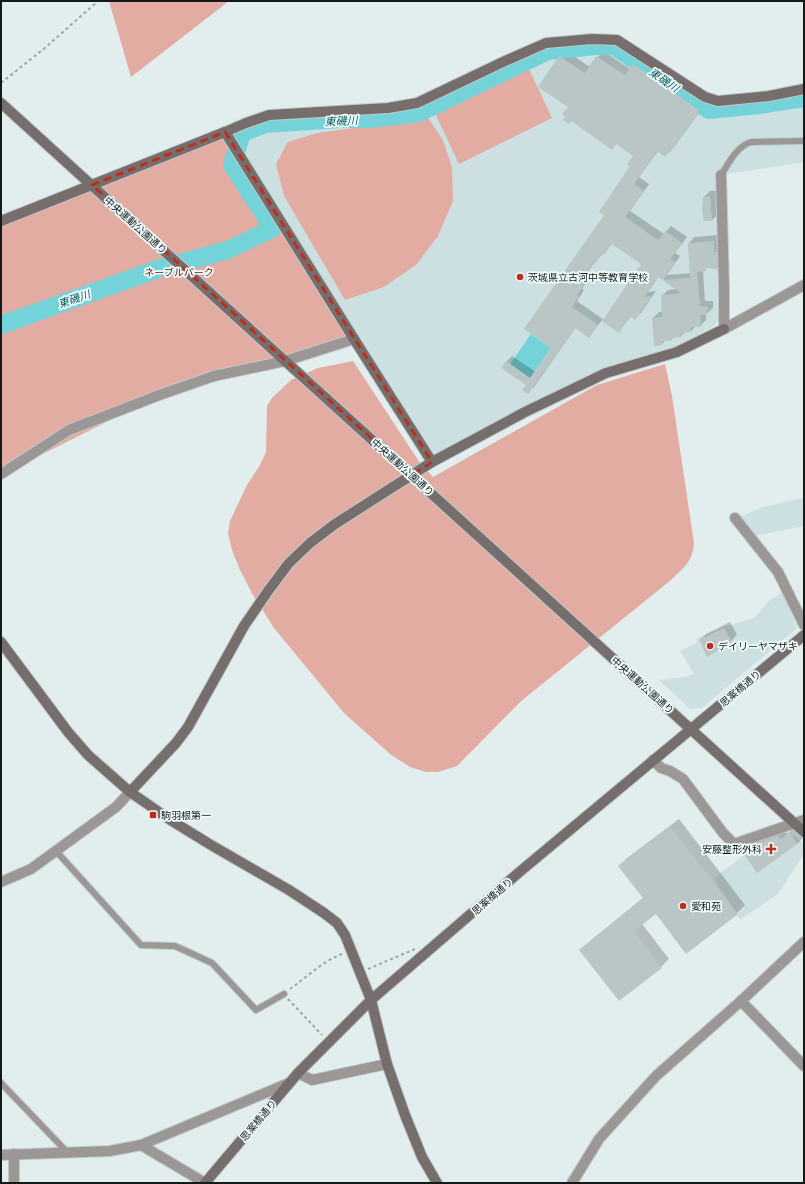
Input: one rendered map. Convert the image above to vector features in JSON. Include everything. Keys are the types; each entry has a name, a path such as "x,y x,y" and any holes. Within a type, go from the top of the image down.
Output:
{"street":[{"path":"1,221 225,132 246,122 269,115 388,108 418,103 504,61 546,43 592,39 617,40 705,97 718,101 769,96 804,89"},
{"name":"中央運動公園通り","path":"1,103 691,728 799,822 804,832"},
{"path":"225,132 432,462"},
{"path":"721,175 724,329"},
{"path":"1,882 31,869 116,807 167,753 188,727 244,626 268,591 289,563 310,543 335,524 432,462 525,412 606,374 677,352 724,329 804,285"},
{"path":"1,474 69,430 162,394 214,376 285,361 354,339"},
{"path":"735,518 778,572 804,625"},
{"name":"思案橋通り","path":"205,1183 298,1073 371,1000 653,760 804,635"},
{"path":"1,642 68,732 88,755 130,792 172,821 289,890 337,923 345,935 371,1000 388,1064 405,1115 422,1157 437,1183"},
{"path":"653,760 662,768 683,779 723,833 734,844 799,822"},
{"path":"572,1183 599,1139 656,1076 741,1001 804,942"},
{"path":"741,1001 804,1066"},
{"path":"298,1073 312,1080 388,1064"},
{"path":"1,1155 110,1151 141,1145 289,1084"},
{"path":"141,1145 205,1183"},
{"path":"14,1154 14,1183"}],"lane":[{"path":"721,175 740,148 745,144 751,142 804,141"},
{"path":"56,851 141,945 175,946 212,964 256,1010 284,994"},
{"path":"1,1083 68,1153"}],"path":[{"path":"1,83 46,47 98,1"},
{"path":"360,973 414,948 428,951"},
{"path":"329,1041 284,994 334,957 351,950"}],"highlighted area":[{"path":"225,132 432,462 412,475 92,185"}],"shaded area":[{"name":"茨城県立古河中等教育学校","path":"605,48 613,49 708,113 772,106 804,100 804,162 716,176 719,234 719,320 714,326 678,346 605,368 564,387 435,455 238,147 241,137 271,126 338,121 374,122 419,115 549,53"},
{"path":"804,498 804,526 754,536 739,517 763,507"},
{"path":"784,592 797,628 702,708 690,709 659,680 685,677 694,674 680,651 697,643 696,639 723,627 754,618 771,599"},
{"path":"787,830 804,844 804,854 778,894 740,920 714,878 743,856 737,848"}],"green space":[{"path":"109,1 229,1 131,77"},
{"path":"527,65 552,118 459,164 433,109"},
{"path":"428,118 443,140 452,167 453,201 438,236 416,265 384,287 345,300 284,196 276,164 288,142 317,133"},
{"name":"ネーブルパーク","path":"225,132 354,339 162,394 1,475 1,221"},
{"path":"353,361 420,463 433,477 597,385 665,364 672,396 694,543 690,560 671,580 520,702 457,766 438,772 426,772 410,767 390,754 344,713 274,628 253,595 240,570 232,550 228,534 230,521 247,485 260,465 266,452 267,406 272,398 291,380 318,368"}],"water":[{"path":"531,334 551,348 530,378 510,364"}],"building":[{"path":"559,56 585,73 596,56 625,75 633,64 699,110 670,153 669,152 665,157 657,151 634,184 644,191 625,217 658,240 665,231 682,243 670,259 675,262 663,280 690,278 688,243 714,241 714,252 717,252 717,269 706,268 706,271 697,272 700,306 708,307 707,315 700,315 701,327 691,327 691,332 681,333 682,337 671,338 671,341 662,341 662,345 654,346 652,318 662,317 661,295 681,293 658,277 644,297 652,296 635,320 630,316 619,333 602,321 641,264 612,244 604,255 602,253 594,265 592,264 580,282 584,285 577,295 579,296 572,307 598,325 589,338 575,328 528,394 522,390 526,385 501,368 506,361 530,378 551,348 524,329 604,215 599,212 630,166 627,164 633,156 616,144 612,150 571,121 569,124 563,120 565,117 562,114 568,107 538,87"},
{"path":"710,196 712,221 704,221 702,211 703,197"},
{"path":"724,628 732,642 707,657 699,640"},
{"name":"愛和苑","path":"670,826 738,914 686,954 656,914 634,931 662,968 619,1001 579,950 643,898 618,866"},
{"path":"790,832 797,844 757,873 742,851 752,845 778,836 781,839"}],"waterway":[{"name":"東磯川","path":"1,325 158,269 228,250 272,229 232,165 242,133 265,124 341,119 371,119 419,113 548,51 606,45 615,47 709,110 759,105 804,98"}],"place":[{"name":"茨城県立古河中等教育学校","path":"520,277"},
{"name":"デイリーヤマザキ","path":"710,646"},
{"name":"駒羽根第一","path":"153,815"},
{"name":"安藤整形外科","path":"771,849"},
{"name":"愛和苑","path":"683,906"}]}
